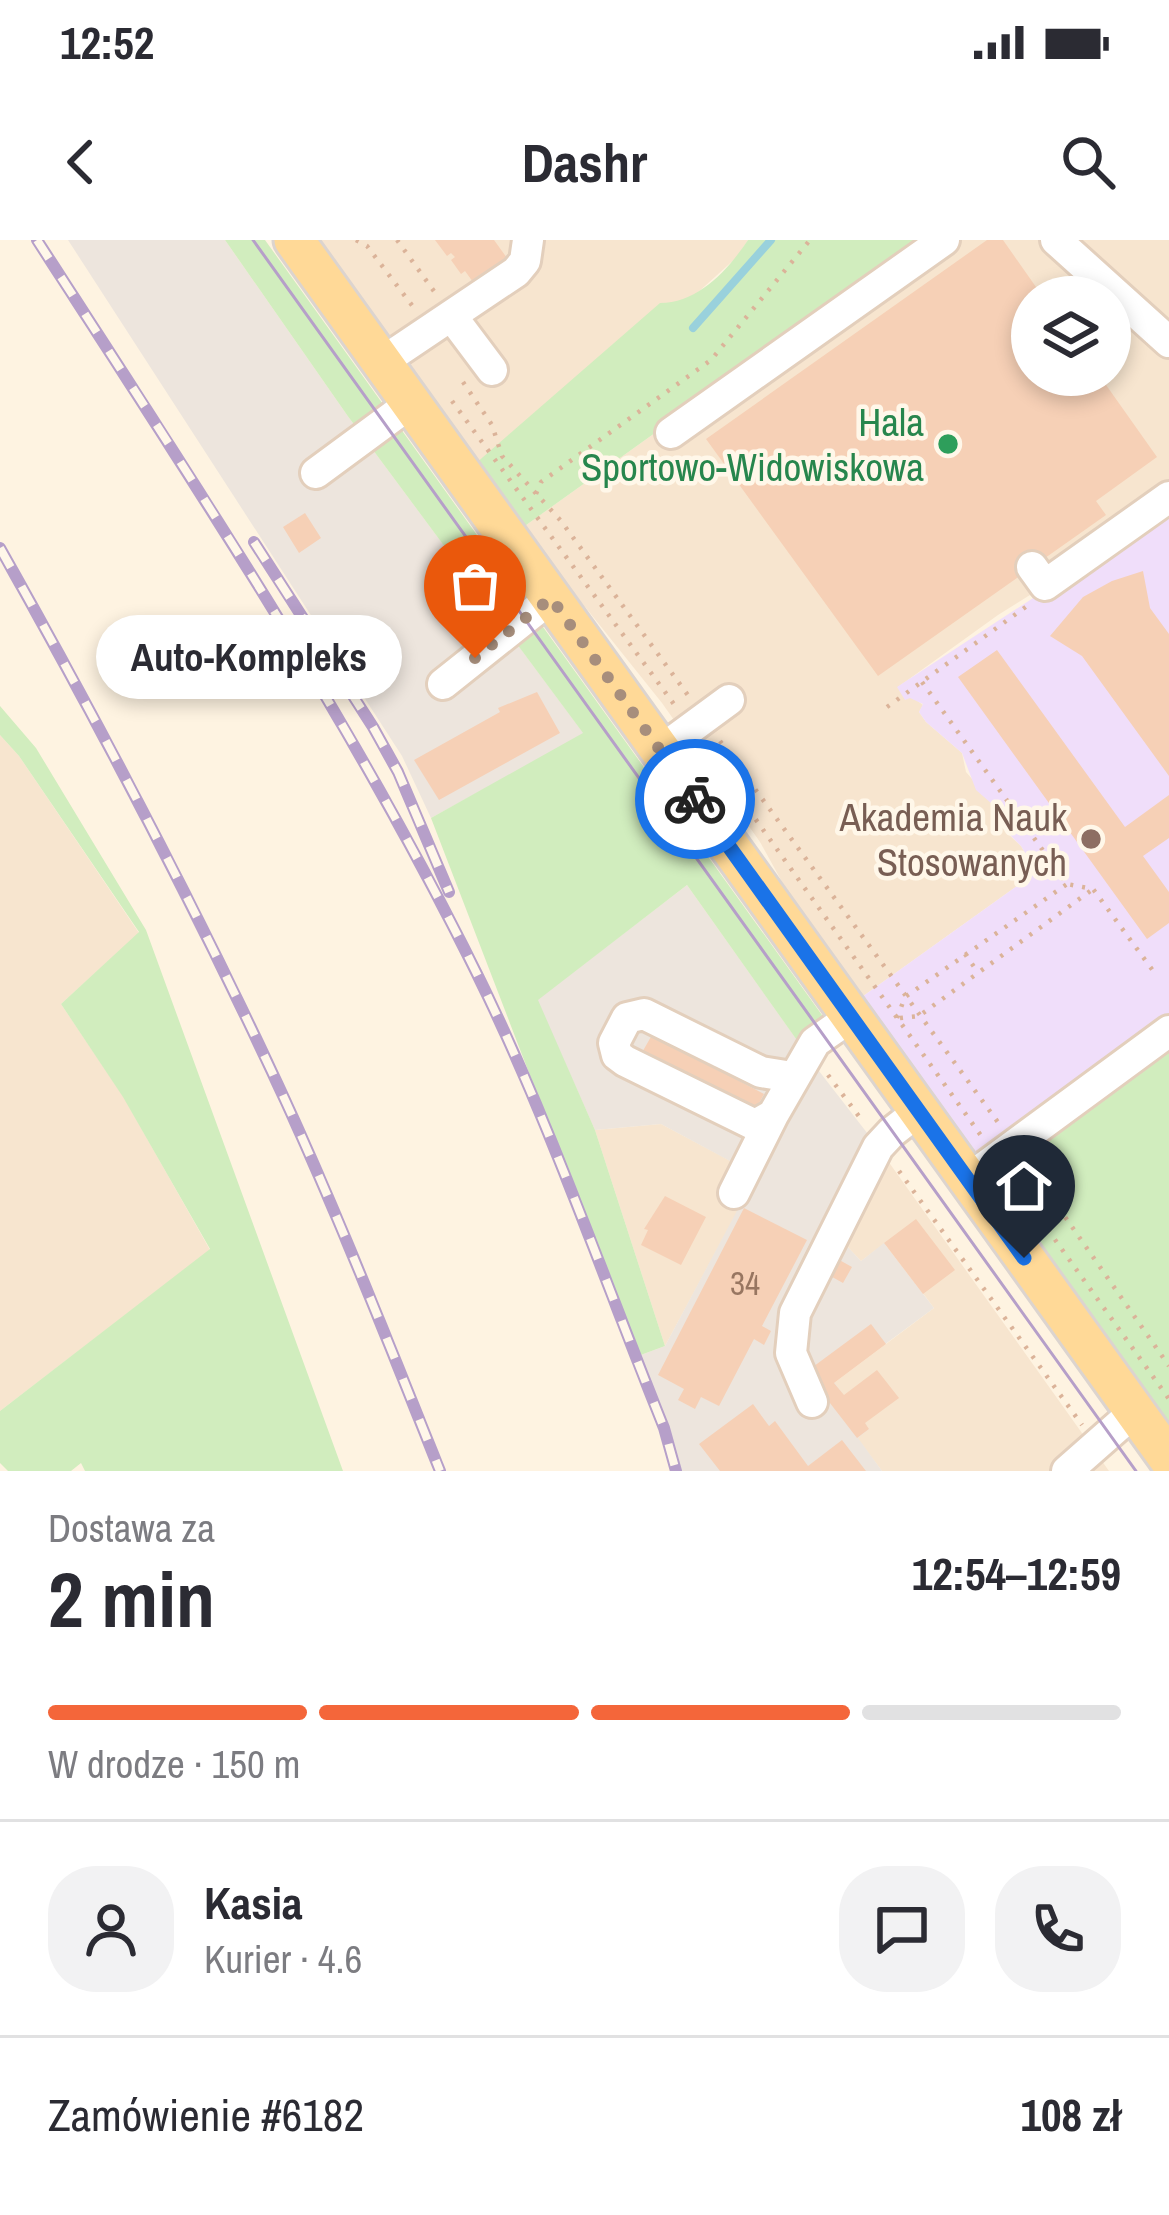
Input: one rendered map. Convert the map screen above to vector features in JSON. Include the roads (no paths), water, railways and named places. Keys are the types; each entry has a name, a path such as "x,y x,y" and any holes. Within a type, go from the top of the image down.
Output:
{"main road":[{"path":"294,240 382,362 430,400 551,598 696,724 851,1017 919,1112 992,1160 1152,1405 1169,1459"}],"lane":[{"path":"382,362 521,267 528,240"},
{"path":"671,434 944,240"},
{"path":"1056,240 1169,342"},
{"path":"442,318 492,370"},
{"path":"316,473 430,400"},
{"path":"1032,567 1046,585 1169,496"},
{"path":"443,684 551,598"},
{"path":"773,1115 762,1124 745,1123 625,1061 614,1049 619,1029 634,1014 644,1014 761,1072 807,1071"},
{"path":"734,1192 773,1115 807,1071 815,1042 851,1017"},
{"path":"992,1160 1169,1031"},
{"path":"812,1402 791,1353 795,1313 880,1145 919,1112"},
{"path":"1066,1471 1152,1405"}],"waterway":[{"path":"693,328 771,240"}],"tram line":[{"path":"253,240 1136,1471"}],"railway":[{"path":"37,240 268,601 428,879 528,1085 664,1428 676,1471"},
{"path":"254,542 373,727 398,772 449,892"},
{"path":"0,548 148,821 252,1030 326,1192 440,1471"}],"place":[{"name":"Hala Sportowo-Widowiskowa","path":"948,444"},
{"name":"Auto-Kompleks","path":"475,658"},
{"name":"Akademia Nauk Stosowanych","path":"1091,839"}]}
